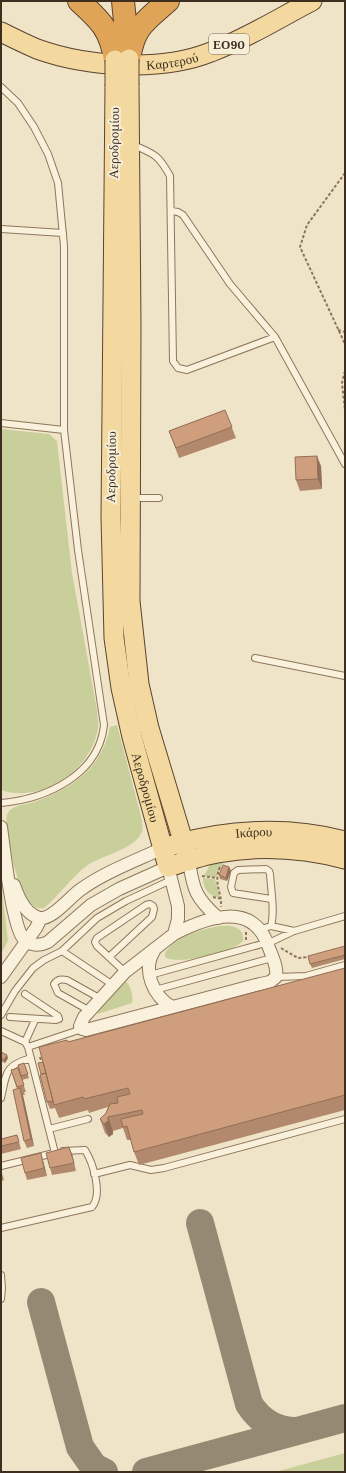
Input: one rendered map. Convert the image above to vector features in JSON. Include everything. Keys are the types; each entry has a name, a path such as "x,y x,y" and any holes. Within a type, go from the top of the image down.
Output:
{"highway":[{"path":"79,1 108,32 122,51"},
{"path":"122,51 145,21 168,1"},
{"path":"122,51 123,6"}],"main road":[{"name":"Καρτερού","path":"122,51 167,63 187,59 210,52 312,1"},
{"name":"ΕΟ90","path":"1,32 48,52 122,51"},
{"name":"Αεροδρομίου","path":"122,51 111,517 114,638 121,688 132,737 169,873"},
{"name":"Αεροδρομίου","path":"122,86 131,144 130,601 139,684 158,762 189,861"},
{"name":"Ικάρου","path":"163,848 184,842 228,834 270,831 301,832 345,841"},
{"name":"Ικάρου","path":"169,873 189,861 216,853 245,849 297,849 345,858"}],"street":[{"path":"1,827 2,848 16,890 26,907 41,918"},
{"path":"1,977 41,918 52,914 80,890 163,848"},
{"path":"189,861 191,878 197,895 201,902 218,918"},
{"path":"8,867 14,912 20,934 26,942 41,945 48,942 91,905 120,889 169,873 178,906 178,918 174,934"},
{"path":"111,873 120,889"},
{"path":"218,918 240,918 266,928 267,942 277,974 276,977 270,982 86,1030 82,1029 81,1022 125,972 174,934 190,926 218,918"},
{"path":"154,950 148,966 150,975 155,990 161,1000 172,1008"}],"lane":[{"path":"1,87 18,103 26,114 48,154 58,183 63,233 64,430 78,550 103,717 102,741 93,757 72,778 46,793 16,802 1,803"},
{"path":"131,144 161,159 170,176 172,211 173,361 178,368 187,370 275,337"},
{"path":"172,211 183,215 230,284 275,337 345,464"},
{"path":"1,229 63,233"},
{"path":"1,423 64,430"},
{"path":"130,498 159,498"},
{"path":"255,658 345,676"},
{"path":"271,899 233,893 231,887 234,873 238,870 266,869 269,871 271,899 266,928 294,931"},
{"path":"1,1016 15,991 33,968 44,960 62,951 98,918 169,873"},
{"path":"109,957 152,917 154,909 153,906 146,905 97,938 95,942 97,946 125,972"},
{"path":"150,975 267,942 286,936 294,931 345,916"},
{"path":"62,951 113,985"},
{"path":"155,990 272,958"},
{"path":"276,977 306,976 345,965"},
{"path":"90,1011 58,993 54,984 61,979 67,980 101,999"},
{"path":"10,1017 35,1020 56,1020 59,1017 25,994"},
{"path":"35,1020 27,1044 55,1153"},
{"path":"1,1031 27,1044 82,1029"},
{"path":"1,1098 6,1075 12,1065 31,1058"},
{"path":"49,1129 88,1119"},
{"path":"94,1174 130,1165 151,1170 164,1168 345,1119"},
{"path":"1,1166 68,1150 85,1150 94,1174 97,1198 92,1207 1,1228"},
{"path":"1,1274 1,1297"}],"path":[{"path":"345,173 307,225 300,247 345,344"},
{"path":"338,330 345,332"},
{"path":"345,371 342,382 345,410"},
{"path":"222,865 217,878 217,886 222,899"},
{"path":"202,876 217,878"},
{"path":"281,948 301,959 318,955"},
{"path":"31,1058 40,1057 41,1060"}],"green space":[{"path":"1,429 49,434 57,441 72,573 97,710 98,728 94,743 86,757 75,770 62,780 48,788 32,792 16,793 1,790"},
{"path":"117,725 141,816 142,832 137,840 131,844 88,865 76,875 44,908 35,907 28,901 23,892 9,847 6,825 9,811 18,806 48,797 73,783 83,775 100,754 110,727"},
{"path":"224,861 216,877 204,876 210,864"},
{"path":"203,878 215,879 220,898 213,896 205,889"},
{"path":"1,881 8,941 1,954"},
{"path":"220,926 232,926 239,929 242,932 243,941 238,945 218,953 193,959 181,960 165,957 165,953 170,947 182,938 197,931"},
{"path":"124,980 131,990 132,1003 98,1014 97,1011"},
{"path":"345,1453 345,1472 275,1472"}],"building":[{"path":"225,410 232,427 176,448 169,431"},
{"path":"317,456 318,479 296,480 295,457"},
{"path":"223,865 229,867 226,878 219,875"},
{"path":"345,946 345,955 310,964 308,956"},
{"path":"345,968 345,1095 134,1152 127,1126 123,1127 121,1119 143,1114 142,1110 108,1117 108,1121 104,1124 100,1119 106,1113 110,1104 118,1103 117,1097 130,1094 128,1088 84,1099 83,1097 54,1105 39,1047 67,1040 68,1042"},
{"path":"1,1052 7,1055 4,1060 1,1058"},
{"path":"43,1062 46,1073 41,1074 38,1063"},
{"path":"24,1063 28,1074 21,1076 18,1065"},
{"path":"18,1068 24,1085 17,1087 11,1070"},
{"path":"46,1073 53,1101 47,1102 40,1075"},
{"path":"20,1088 31,1139 24,1141 13,1090"},
{"path":"17,1135 19,1142 1,1146 1,1139"},
{"path":"69,1147 74,1163 50,1168 46,1153"},
{"path":"41,1153 44,1168 25,1173 21,1158"}],"taxiway":[{"path":"200,1223 249,1404 253,1410 269,1424 288,1431 296,1431"},
{"path":"41,1302 80,1447 94,1467 104,1472"},
{"path":"146,1472 345,1418"}]}
